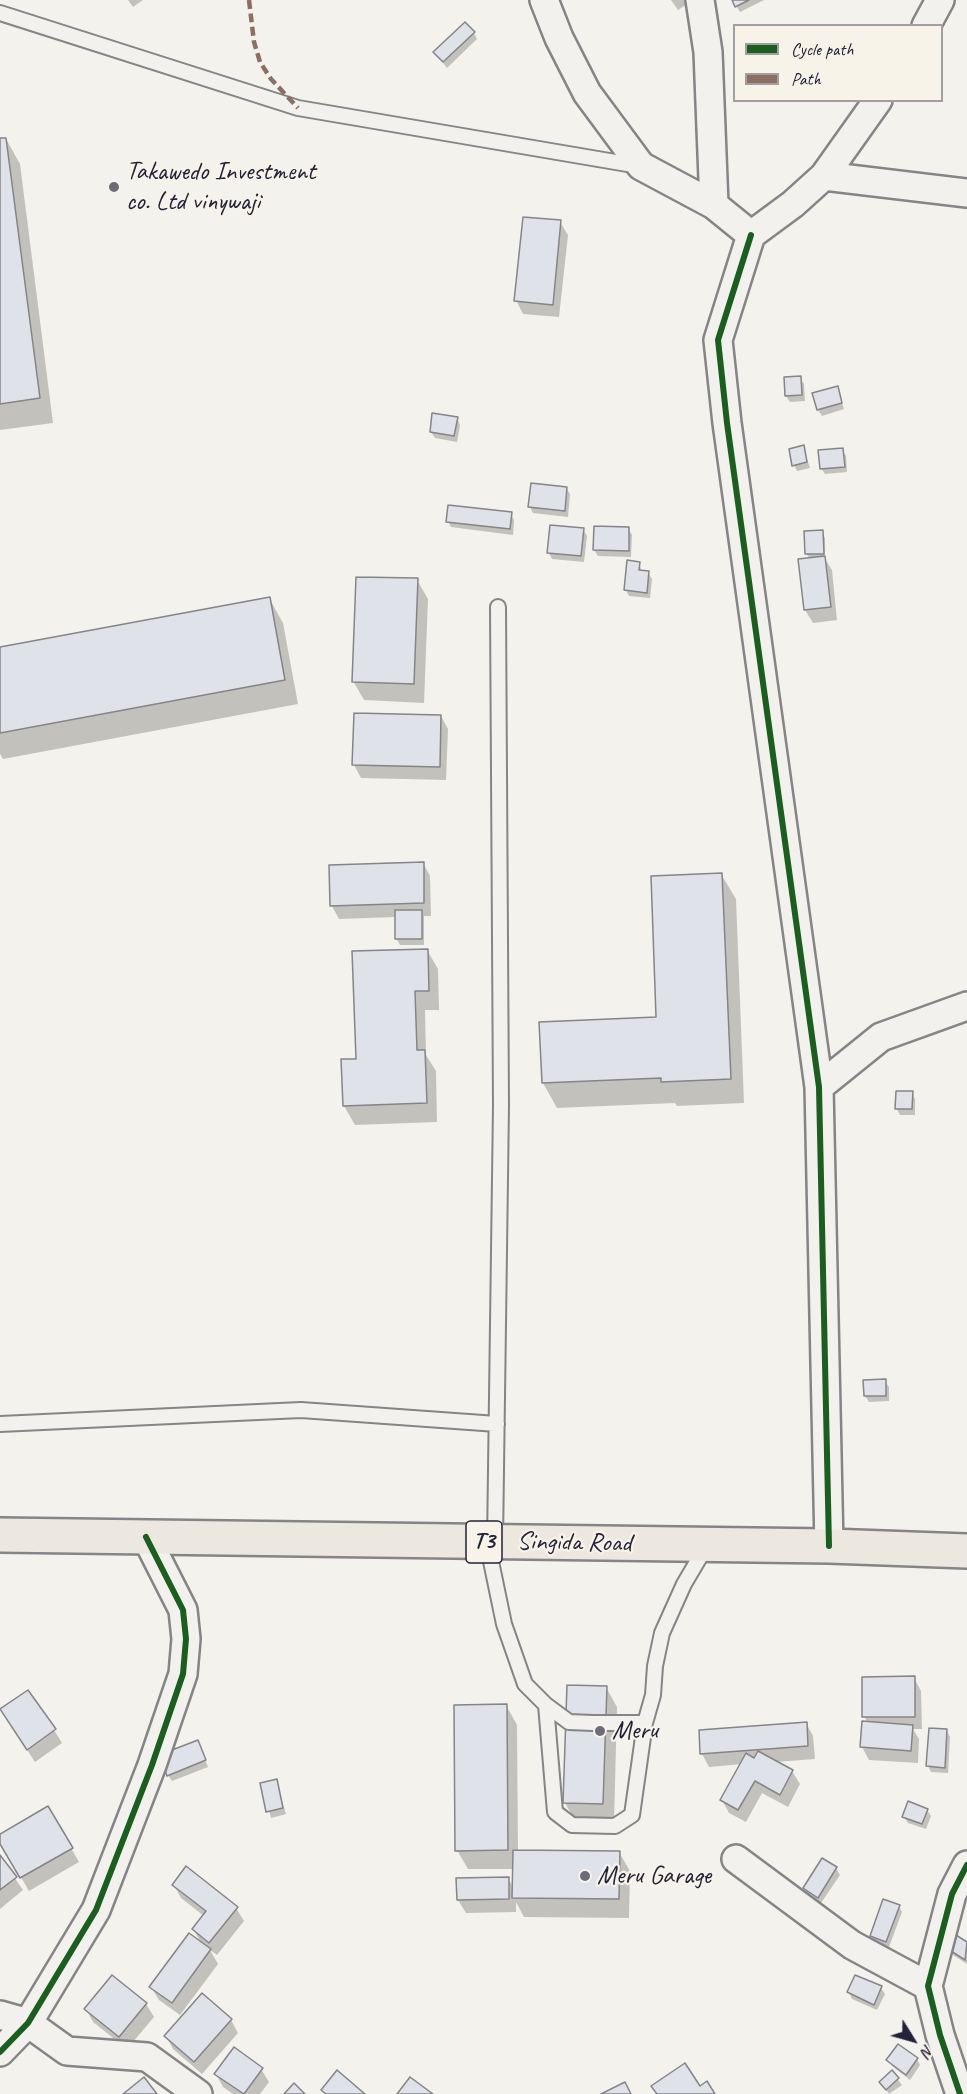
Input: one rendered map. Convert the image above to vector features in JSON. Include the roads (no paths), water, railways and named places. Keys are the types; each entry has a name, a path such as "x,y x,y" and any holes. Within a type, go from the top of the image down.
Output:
{"highway":[{"name":"Singida Road","path":"0,1534 829,1546 967,1551"}],"street":[{"path":"544,0 559,38 587,93 641,166 714,205 751,235"},
{"path":"700,0 708,52 714,205"},
{"path":"927,24 940,0"},
{"path":"829,1546 819,1087 727,423 718,340 751,235 794,204 824,176 877,102"},
{"path":"824,176 967,193"},
{"path":"819,1087 881,1037 967,1006"},
{"path":"0,2052 28,2023 96,1910 152,1765 183,1674 186,1639 183,1610 146,1537"},
{"path":"736,1859 852,1945 928,1986"},
{"path":"960,2094 940,2035 928,1986 952,1894 967,1865"},
{"path":"0,2015 28,2023 67,2051 147,2057 198,2094"}],"lane":[{"path":"0,13 298,108 641,166"},
{"path":"498,607 501,1106 497,1424 489,1561 513,1651 525,1684 546,1705 569,1722 645,1723"},
{"path":"0,1424 301,1410 497,1424"},
{"path":"546,1705 555,1812 572,1825 615,1826 632,1815 645,1723 653,1695 655,1666 662,1633 684,1584 707,1545"}],"place":[{"name":"Takawedo Investment co. Ltd vinywaji","path":"114,187"},
{"name":"Meru","path":"600,1731"},
{"name":"Meru Garage","path":"585,1876"}]}
